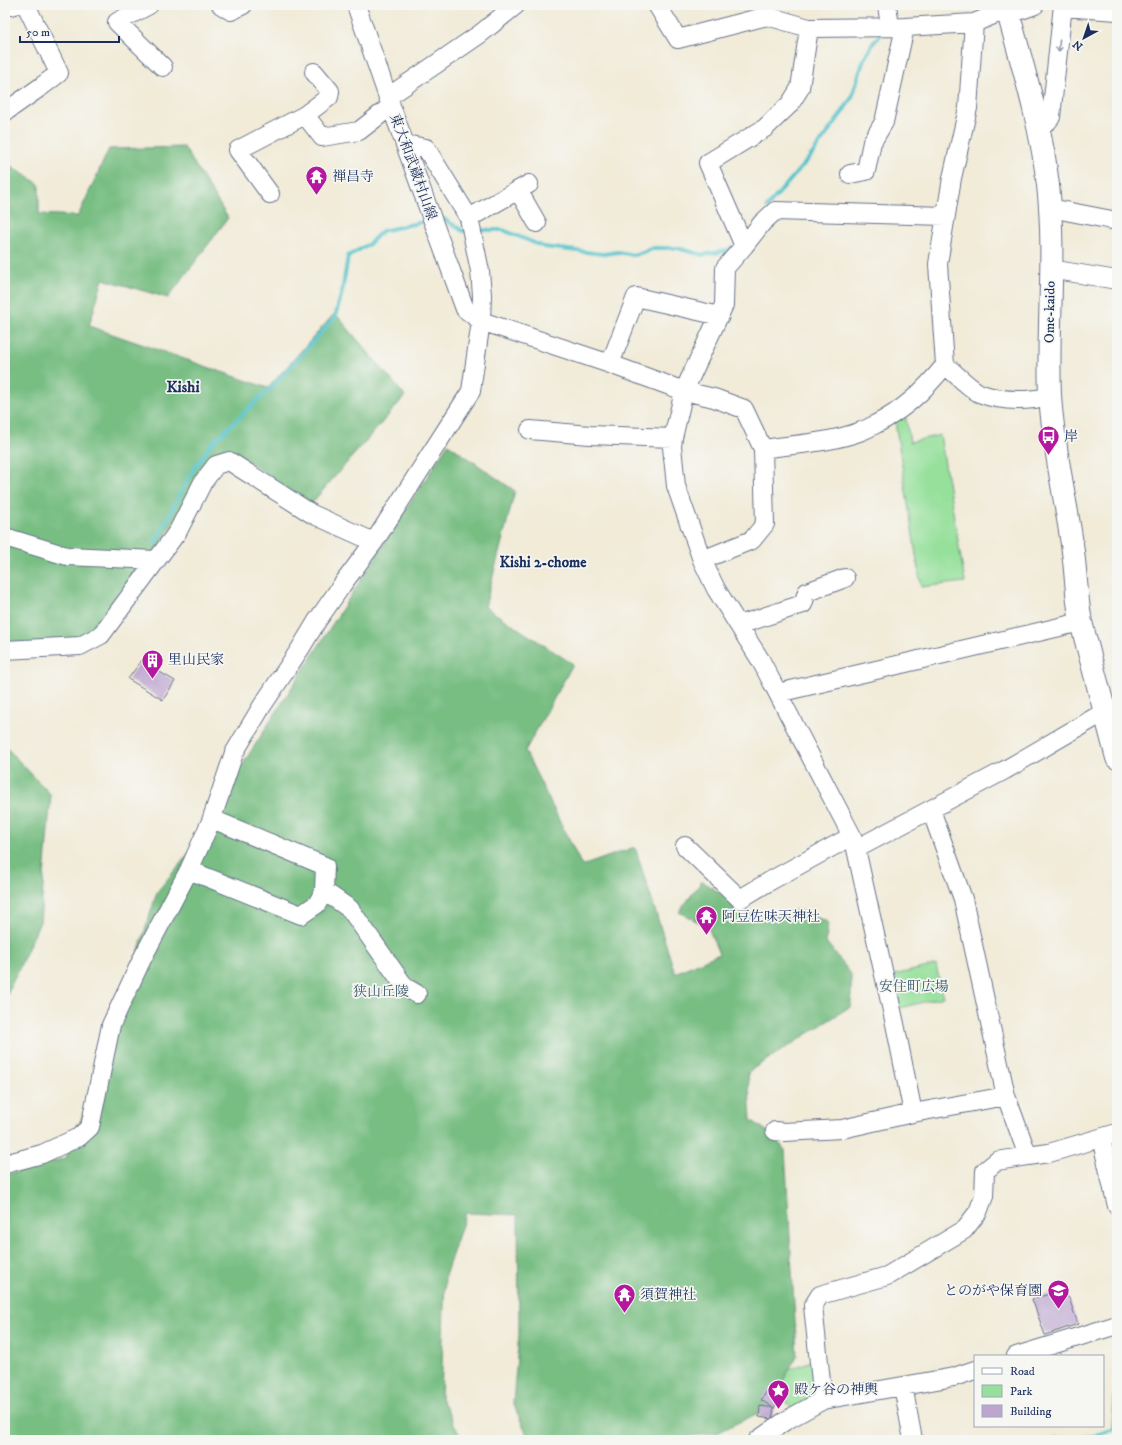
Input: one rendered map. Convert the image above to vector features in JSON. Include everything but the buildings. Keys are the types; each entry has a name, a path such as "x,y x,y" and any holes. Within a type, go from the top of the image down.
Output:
{"main road":[{"name":"Ome-kaido","path":"1007,9 1038,126 1046,171 1050,208 1050,398 1056,453 1072,546 1081,622 1111,711 1117,758"}],"street":[{"path":"5,7 15,5"},
{"path":"5,112 59,73 26,5"},
{"path":"149,5 117,22 163,67"},
{"path":"220,5 231,11 243,5"},
{"name":"東大和武蔵村山線","path":"356,5 465,309 481,321 610,364 684,391 714,398 744,409 763,449"},
{"path":"305,115 322,137 359,131 390,102 516,5"},
{"path":"657,5 678,38 764,10 809,28 898,27 974,23 1007,9 1021,10 1035,5"},
{"path":"850,174 866,171 872,142 884,122 898,27 887,5"},
{"path":"1038,126 1048,121 1051,117 1063,6 1117,11"},
{"path":"702,560 752,540 765,524 763,449 806,444 860,432 888,418 908,404 930,383 945,365 938,264 952,178 968,108 974,23"},
{"path":"742,240 708,163 765,128 790,104 800,88 809,28"},
{"path":"270,194 238,150 305,115 329,97 330,91 314,72"},
{"path":"5,1164 42,1154 79,1137 90,1127 111,1025 143,957 189,870 211,821 234,753 262,706 317,621 374,542 471,391 481,321 482,295 480,271 471,227 426,148 405,144"},
{"path":"471,227 524,187 537,222"},
{"path":"1050,208 1117,221"},
{"path":"913,1113 895,1024 854,842 761,661 716,589 702,560 676,486 672,446 684,391 724,305 725,268 742,240 775,211 946,216"},
{"path":"1050,269 1117,280"},
{"path":"610,364 636,297 720,316"},
{"path":"945,365 978,392 995,398 1015,400 1050,398"},
{"path":"530,430 590,435 673,438"},
{"path":"5,650 80,646 101,635 178,531 203,482 216,465 229,461 312,514 374,542"},
{"path":"5,537 67,556 156,560"},
{"path":"739,625 803,604 807,592 845,578"},
{"path":"778,693 1081,622"},
{"path":"685,846 740,899 770,881 854,842 931,810 1005,770 1094,718 1111,711"},
{"path":"931,810 963,898 1006,1096 1028,1156"},
{"path":"189,870 301,915 317,904 324,891 325,866 217,821 211,821"},
{"path":"324,891 350,909 405,987 417,994"},
{"path":"775,1131 784,1132 842,1129 913,1113 1006,1096"},
{"path":"823,1400 813,1306 820,1295 887,1276 964,1230 978,1212 984,1196 985,1171 997,1161 1049,1153 1109,1136 1117,1206"},
{"path":"1019,1355 1117,1325"},
{"path":"758,1440 785,1421 823,1400 954,1377 974,1370"},
{"path":"903,1386 913,1440"}],"green space":[{"path":"184,147 228,218 168,298 103,279 89,326 268,388 335,313 405,396 310,505 228,447 205,471 147,566 86,636 5,655 5,162 39,184 39,214 78,216 109,149"},
{"path":"904,408 910,442 940,435 965,582 921,587 894,415"},
{"name":"狭山丘陵","path":"448,444 515,491 485,607 573,664 525,751 582,866 635,847 675,973 719,954 708,927 679,912 702,881 758,918 797,910 828,922 826,942 851,974 851,1006 748,1072 751,1120 771,1134 785,1150 797,1356 768,1408 717,1433 657,1440 529,1440 513,1403 519,1334 518,1215 466,1213 445,1276 441,1398 462,1440 5,1440 5,1175 66,1158 94,1086 122,1004 157,892 204,835 230,784"},
{"path":"5,746 51,795 40,922 5,999"},
{"name":"安住町広場","path":"936,965 943,997 900,1008 894,975"},
{"path":"813,1360 816,1395 791,1409 776,1384 782,1373"}],"waterway":[{"path":"767,207 810,157 842,113 852,97 864,59 874,42 882,33"},
{"path":"444,219 463,231 466,231"},
{"path":"155,543 189,476 211,444 275,384 335,317 342,292 348,256 369,244 382,231 422,222"},
{"path":"477,230 503,230 544,247 603,254 618,252 634,255 654,248 677,248 703,255 727,251 732,247"},
{"path":"1052,1440 1095,1436 1113,1428 1117,1383"}],"place":[{"name":"禅昌寺","path":"317,196"},
{"name":"岸","path":"1048,456"},
{"name":"里山民家","path":"152,680"},
{"name":"阿豆佐味天神社","path":"707,936"},
{"name":"とのがや保育園","path":"1058,1310"},
{"name":"須賀神社","path":"625,1314"},
{"name":"殿ケ谷の神輿","path":"778,1410"}],"district":[{"name":"Kishi","path":"183,387"},
{"name":"Kishi 2-chome","path":"543,562"}]}
